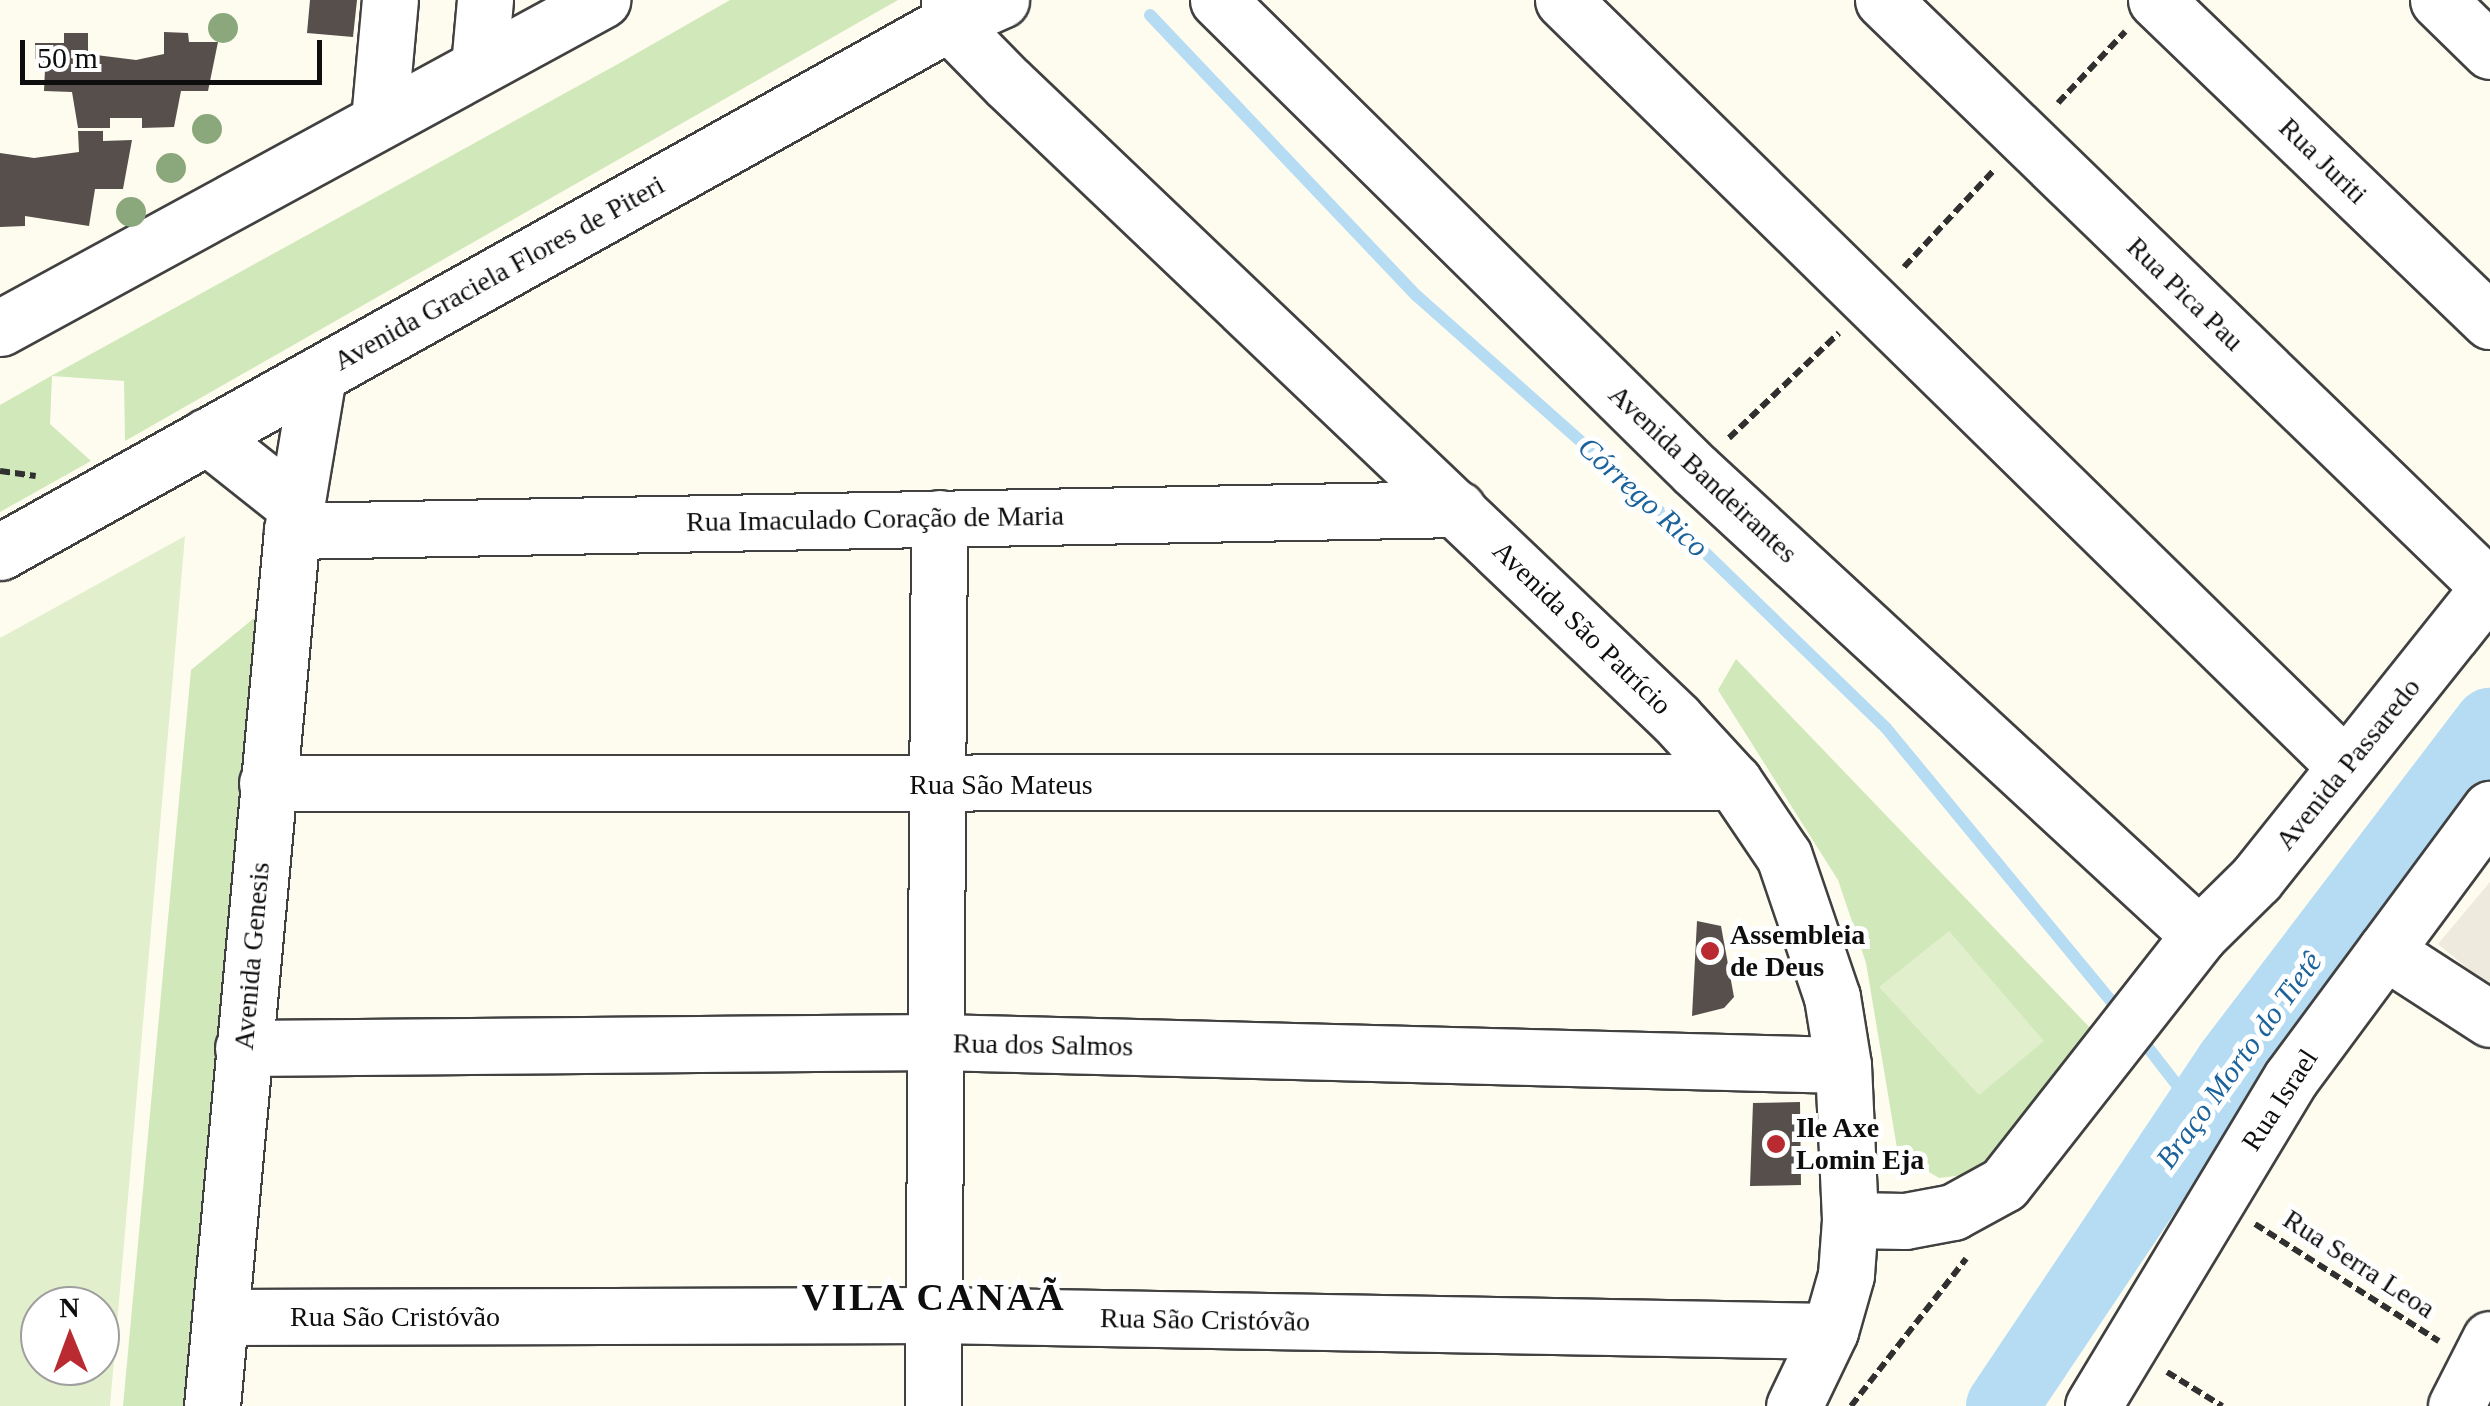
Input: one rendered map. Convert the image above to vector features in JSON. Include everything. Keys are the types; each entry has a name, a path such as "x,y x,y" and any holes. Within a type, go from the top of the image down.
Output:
{"street":[{"path":"379,120 390,0"},
{"path":"480,66 485,0"},
{"name":"Avenida Graciela Flores de Piteri","path":"0,552 949,11 1001,0"},
{"name":"Avenida Bandeirantes","path":"1218,0 1695,470 2199,934"},
{"path":"1563,0 1874,299 2345,766"},
{"name":"Rua Pica Pau","path":"1882,0 2490,587"},
{"path":"2438,0 2490,51"},
{"path":"0,328 590,3"},
{"name":"Avenida São Patrício","path":"949,11 1734,782 1784,856 1832,997 1844,1065 1850,1220 1846,1275 1830,1331 1794,1406"},
{"name":"Rua Juriti","path":"2143,14 2490,322"},
{"name":"Avenida Genesis","path":"212,1406 294,518 318,374"},
{"path":"207,436 294,518"},
{"name":"Rua Imaculado Coração de Maria","path":"294,518 939,518 1458,509"},
{"path":"934,1406 939,518"},
{"name":"Avenida Passaredo","path":"1850,1220 1906,1221 1953,1212 2004,1184 2199,934 2256,879 2490,587"},
{"name":"Rua São Mateus","path":"267,784 1734,782"},
{"name":"Rua Israel","path":"2093,1406 2291,1078 2490,809"},
{"path":"2385,952 2490,1019"},
{"name":"Rua dos Salmos","path":"243,1048 937,1042 1844,1065"},
{"name":"Rua São Cristóvão","path":"220,1318 934,1315 1830,1331"}],"path":[{"path":"1695,470 1874,299 2143,14"},
{"path":"0,471 42,477"},
{"name":"Rua Serra Leoa","path":"2216,1200 2474,1370"},
{"path":"2128,1348 2222,1406"}],"green space":[{"path":"730,0 898,0 125,441 124,381 52,376 50,424 91,461 0,512 0,405 51,376 618,64"},
{"path":"185,536 120,1290 120,1286 20,1286 20,1386 112,1386 110,1406 0,1406 0,638"},
{"path":"259,614 183,1406 123,1406 191,670"},
{"path":"1736,659 2096,1034 1987,1172 1939,1178 1898,1154 1866,963 1838,880 1718,690"},
{"path":"1949,931 2044,1041 1979,1095 1879,987"}],"shaded area":[{"path":"2490,882 2490,987 2438,944"}],"building":[{"path":"310,0 357,0 353,37 307,33"},
{"path":"164,32 188,33 189,42 218,42 208,91 181,91 174,127 142,128 142,118 110,118 110,128 78,128 72,92 44,91 45,69 35,69 35,43 64,43 64,33 88,33 88,54 136,60 164,54"},
{"path":"78,131 103,131 103,141 132,140 123,189 95,189 89,226 25,216 25,226 0,227 0,153 34,158 79,152"},
{"name":"Assembleia de Deus","path":"1697,921 1721,926 1734,997 1724,1008 1692,1016"},
{"name":"Ile Axe Lomin Eja","path":"1800,1102 1801,1185 1750,1186 1753,1103"}],"waterway":[{"name":"Córrego Rico","path":"1150,15 1417,296 1690,538 1886,728 2112,1002"},
{"name":"Braço Morto do Tietê","path":"2002,1406 2230,1065 2490,724"},
{"name":"Córrego Rico","path":"2146,1045 2198,1112"}],"place":[{"name":"Assembleia de Deus","path":"1710,951"},
{"name":"Ile Axe Lomin Eja","path":"1776,1144"}],"district":[{"name":"VILA CANAÃ","path":"934,1298"}]}
